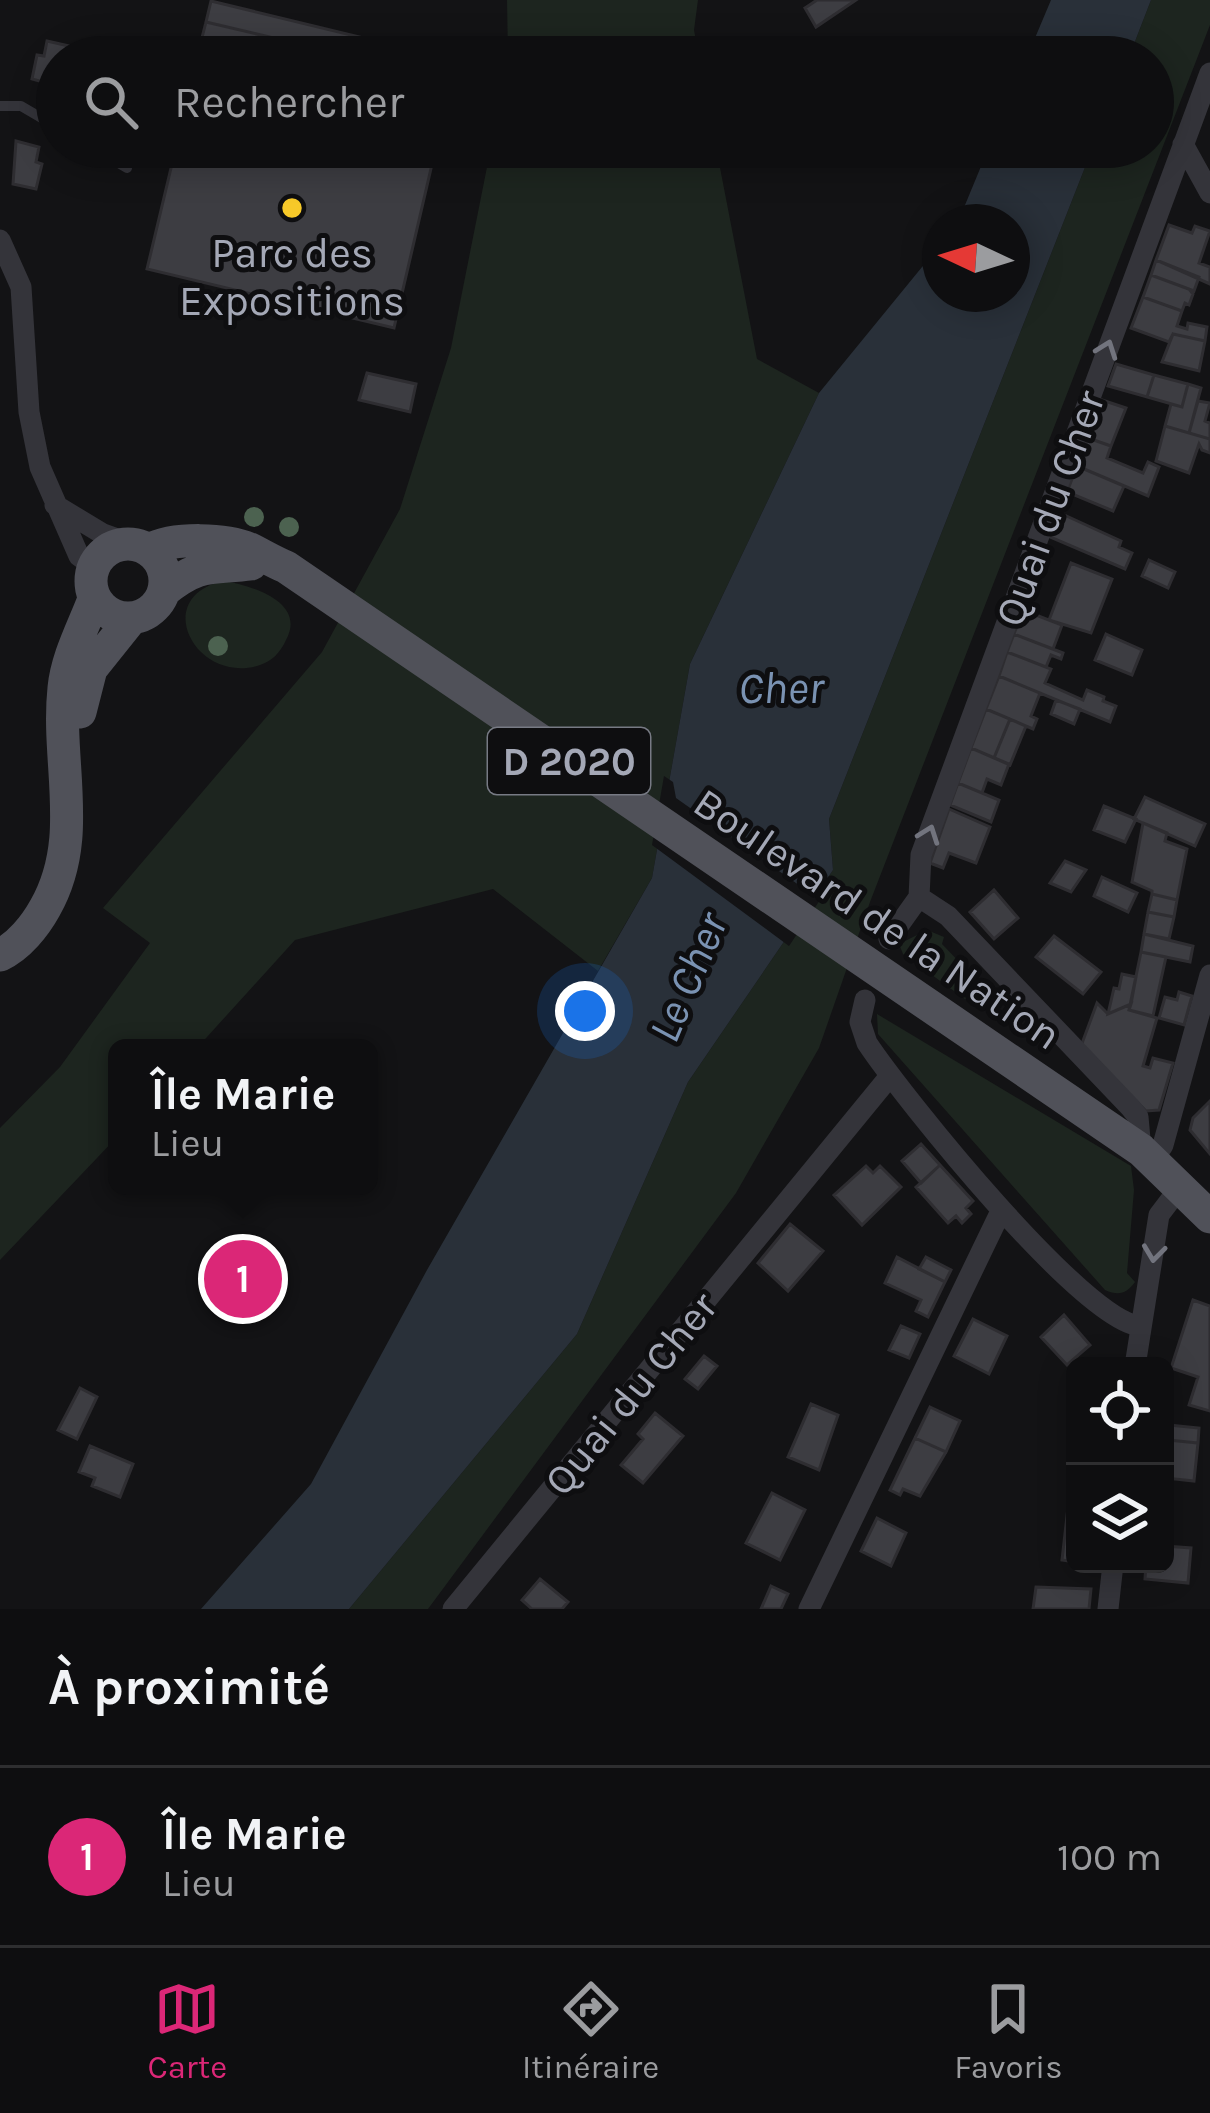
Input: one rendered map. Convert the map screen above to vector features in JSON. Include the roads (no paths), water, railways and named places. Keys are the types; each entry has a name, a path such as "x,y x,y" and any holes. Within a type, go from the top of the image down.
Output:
{"main road":[{"name":"D 2020","path":"139,547 164,542 220,544 250,549 270,562"},
{"path":"0,955 37,923 55,891 67,854 68,785 85,686 101,653 131,619 156,607 164,591 163,568 139,547 107,549 65,679 63,758 68,785"},
{"path":"164,591 196,570 270,562"},
{"name":"Boulevard de la Nation","path":"270,562 332,598 1147,1155 1210,1217"},
{"path":"94,582 110,615 131,619"}],"street":[{"name":"Quai du Cher","path":"889,940 920,897 920,855 1210,73"},
{"path":"1183,144 1210,193"},
{"path":"0,240 20,286 29,412 40,467 94,582"},
{"path":"55,505 103,534 139,547"},
{"name":"Boulevard de la Nation","path":"920,897 948,916 1131,1108 1147,1155"},
{"path":"1147,1155 1163,1145 1210,975"},
{"path":"865,1000 862,1032 890,1076 1000,1211 1113,1318 1141,1326"},
{"name":"Quai du Cher","path":"453,1609 890,1076"},
{"path":"1136,1357 1159,1215 1180,1186"},
{"path":"809,1609 1000,1211"},
{"path":"1108,1609 1112,1573"}],"lane":[{"path":"0,106 21,106 36,115"}],"water":[{"path":"1051,0 1151,0 1137,36 1036,36"},
{"name":"Cher","path":"980,168 1085,168 1030,307 1030,204 965,204"},
{"name":"Cher","path":"922,267 922,312 1028,312 829,819 833,870 688,1082 577,1334 349,1609 201,1609 311,1484 427,1270 652,878 690,664 819,393"}],"place":[{"name":"Parc des Expositions","path":"292,208"},
{"name":"Île Marie","path":"243,1279"}],"water label":[{"name":"Le Cher","path":"687,977"}]}
